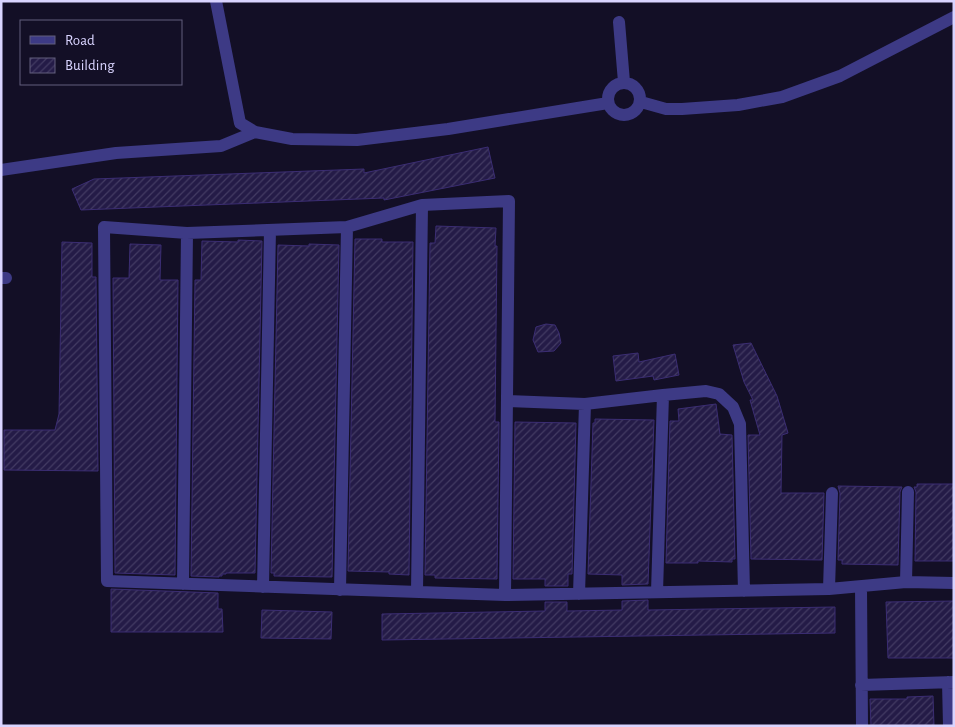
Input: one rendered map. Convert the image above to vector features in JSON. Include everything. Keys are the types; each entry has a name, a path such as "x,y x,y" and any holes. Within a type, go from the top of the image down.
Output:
{"street":[{"path":"216,1 240,122 254,132 292,139 357,140 448,129 608,103"},
{"path":"641,102 666,109 682,109 738,106 782,97 840,76 954,17"},
{"path":"620,22 624,82"},
{"path":"624,82 632,84 637,88 641,102 638,109 632,114 625,116 617,114 612,109 608,103 608,96 611,89 617,84 624,82"},
{"path":"1,170 116,153 221,146 254,132"},
{"path":"505,596 509,201 422,206 347,227 187,233 104,227 107,581 505,596 829,589 906,582 954,583"},
{"path":"417,592 422,206"},
{"path":"340,590 347,227"},
{"path":"263,587 270,230"},
{"path":"183,584 187,233"},
{"path":"507,401 584,404 706,391 719,394 733,406 740,424 744,591"},
{"path":"656,592 663,395"},
{"path":"579,594 584,404"},
{"path":"906,582 908,492"},
{"path":"829,589 832,493"},
{"path":"862,587 862,726"},
{"path":"861,685 951,682 949,726"}],"building":[{"path":"488,147 495,178 384,200 384,198 81,210 72,189 94,179 364,169 364,173"},
{"path":"436,226 496,228 495,422 499,422 497,579 435,578 435,575 425,575 430,243 435,243"},
{"path":"355,239 382,239 382,242 413,242 409,575 389,574 389,572 348,571"},
{"path":"238,240 262,241 255,573 226,573 219,577 191,576 195,280 201,280 202,241 238,242"},
{"path":"62,242 92,243 92,277 96,277 98,471 4,470 4,430 55,430 59,414"},
{"path":"130,244 161,245 160,280 178,280 175,575 115,573 113,278 129,278"},
{"path":"309,244 339,245 332,577 274,576 274,573 271,573 278,245 309,246"},
{"path":"546,324 555,325 561,343 554,351 538,352 533,340 536,327"},
{"path":"751,343 777,396 788,433 782,435 781,493 824,493 822,560 751,559 748,435 760,435 750,400 753,400 744,382 733,345"},
{"path":"638,353 639,362 675,354 679,375 654,380 653,376 616,381 613,356"},
{"path":"716,404 720,434 732,435 735,559 732,559 732,562 698,561 698,563 666,563 670,421 679,421 678,409"},
{"path":"595,419 654,420 648,584 622,585 622,575 588,574 593,423 595,423"},
{"path":"515,422 576,423 572,574 568,574 568,586 545,586 545,579 513,579"},
{"path":"917,484 954,484 954,561 915,561 916,492 914,487 917,487"},
{"path":"838,486 902,487 900,492 898,565 842,564 842,560 838,560 840,493"},
{"path":"111,589 218,593 218,609 222,609 223,632 111,632"},
{"path":"648,600 648,610 835,607 835,633 382,640 382,614 545,611 545,602 567,602 567,611 622,610 622,601"},
{"path":"954,601 954,658 888,658 886,602"},
{"path":"262,610 332,612 331,639 261,638"},
{"path":"933,696 934,726 871,726 870,699 907,699 907,697"}]}
